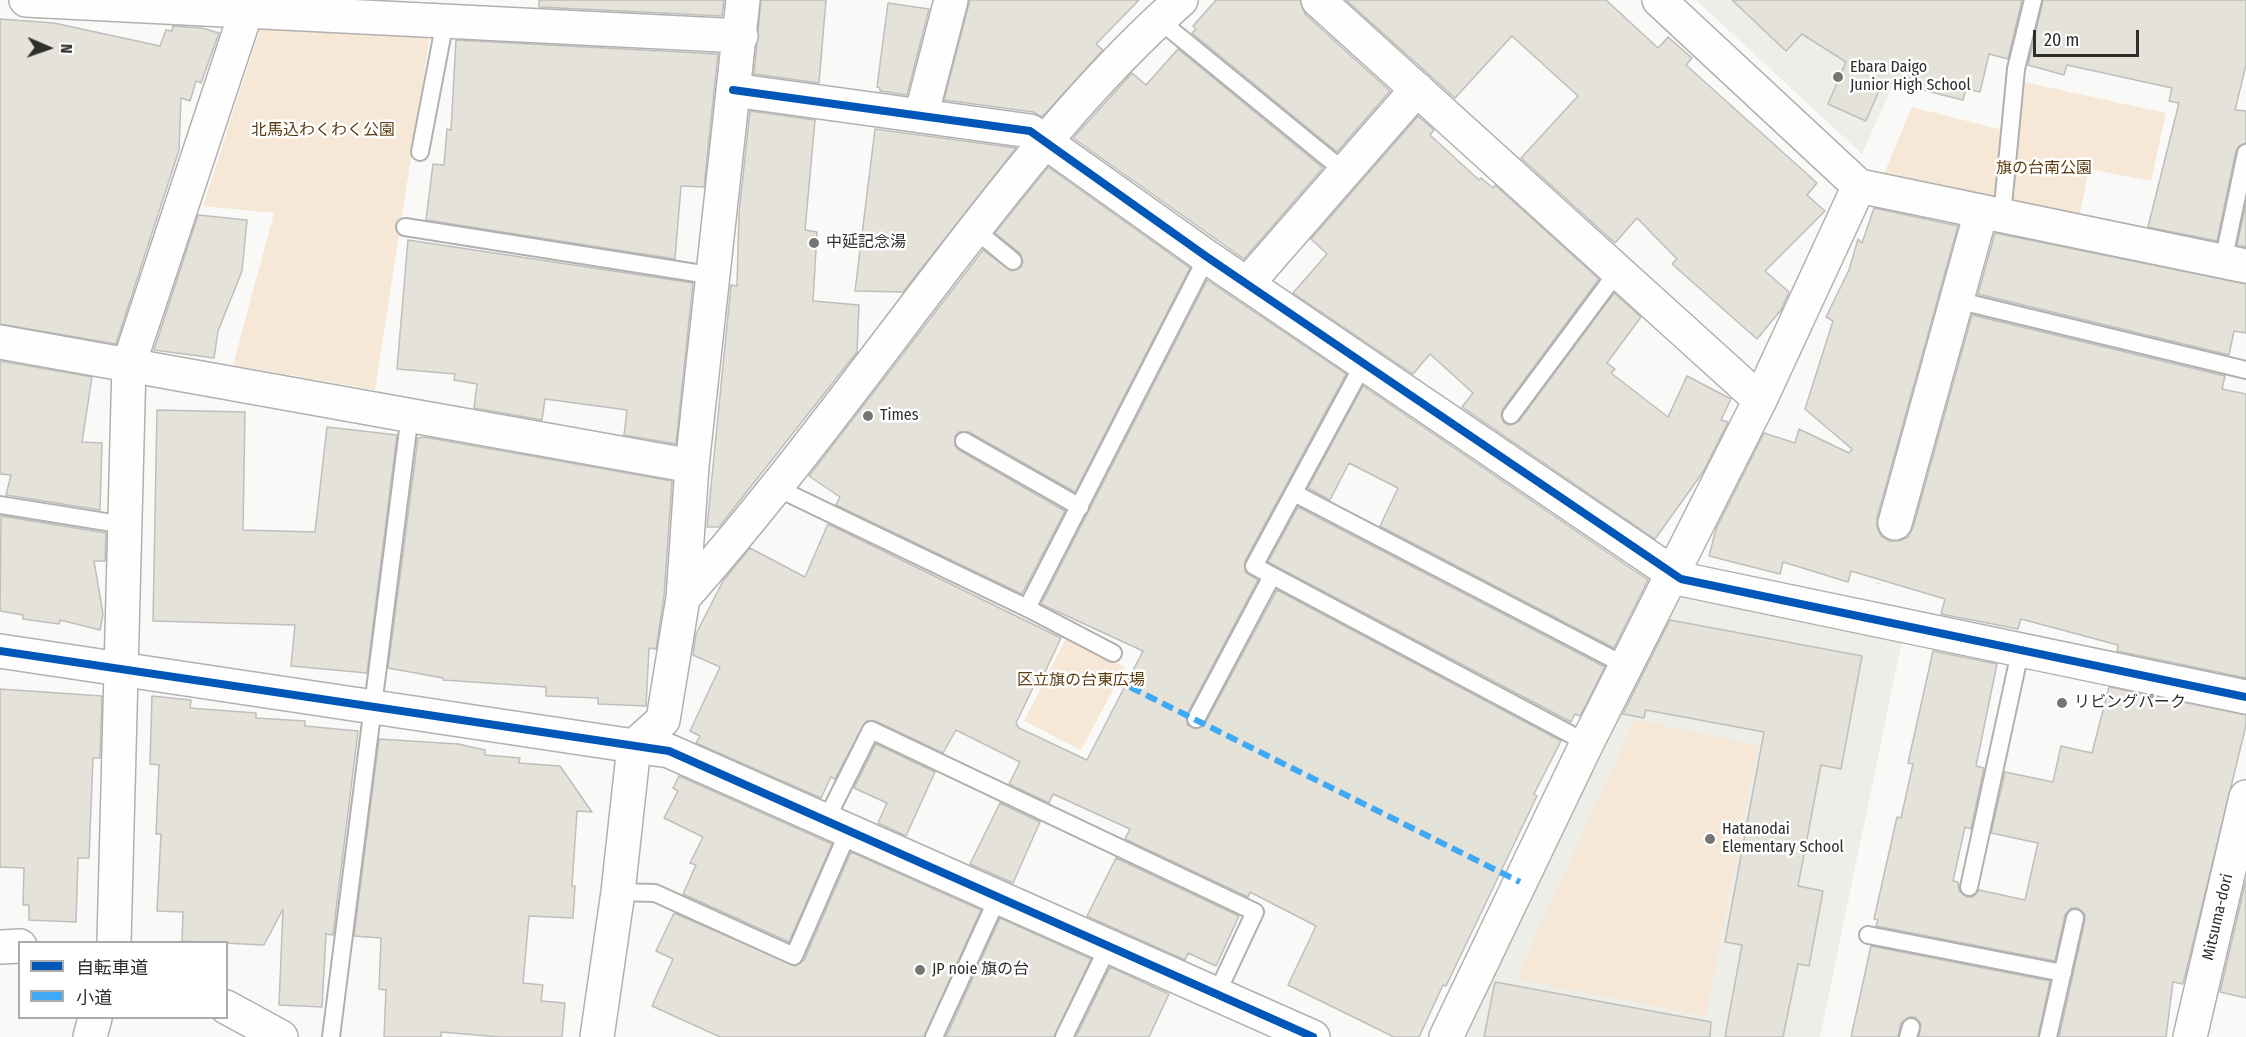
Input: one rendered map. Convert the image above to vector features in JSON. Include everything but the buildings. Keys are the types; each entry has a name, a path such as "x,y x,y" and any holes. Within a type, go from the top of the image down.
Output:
{"street":[{"path":"26,0 248,6 445,21 519,12 741,36"},
{"path":"597,1037 618,892 634,746 663,720 683,598 692,466 715,276 743,0"},
{"path":"921,116 951,0"},
{"path":"1318,0 1760,400"},
{"path":"1659,0 1859,186 2234,264"},
{"path":"114,941 129,364 248,6"},
{"path":"683,598 775,488 1044,141 1170,10"},
{"path":"1247,284 1417,89"},
{"path":"733,90 1030,131 1207,257 1681,579 2020,652 2246,697"},
{"path":"1446,1037 1587,743 1628,666 1672,573 1760,400 1859,186"},
{"path":"1895,523 1956,300 1991,214"},
{"path":"0,342 692,466"},
{"path":"0,651 121,671 669,751 1313,1037"},
{"name":"Mitsuma-dori","path":"2190,1037 2246,796"},
{"path":"0,947 18,946"},
{"path":"228,1008 281,1037"},
{"path":"90,1037 94,1019"}],"lane":[{"path":"1991,214 2016,69 2033,0"},
{"path":"1170,10 1345,172"},
{"path":"420,152 445,21"},
{"path":"2234,264 2246,153"},
{"path":"405,227 715,276"},
{"path":"974,230 1012,261"},
{"path":"1027,608 1207,257"},
{"path":"1511,414 1618,271"},
{"path":"1956,300 2246,370"},
{"path":"1364,363 1254,566 1587,743"},
{"path":"331,1037 410,414"},
{"path":"964,441 1080,507"},
{"path":"775,488 1027,608 1113,653"},
{"path":"1294,493 1628,666"},
{"path":"0,505 125,525"},
{"path":"1196,719 1272,576"},
{"path":"1969,886 2020,652"},
{"path":"618,892 655,893 794,956 871,730 1255,912 1217,993"},
{"path":"934,1037 999,896"},
{"path":"2048,1037 2075,918"},
{"path":"1868,934 2063,973"},
{"path":"1064,1037 1110,945"}],"path":[{"path":"1867,620 1895,523"}],"shaded area":[{"name":"Ebara Daigo Junior High School","path":"1696,0 1931,0 1862,154"},
{"name":"Hatanodai Elementary School","path":"1675,595 1902,641 1820,1037 1466,1037"}],"green space":[{"name":"北馬込わくわく公園","path":"260,29 430,35 375,390 233,365 274,213 203,206"},
{"name":"旗の台南公園","path":"2024,82 2166,113 2151,181 2089,169 2078,222 1881,181 1912,107 2018,134"},
{"name":"区立旗の台東広場","path":"1067,636 1125,667 1081,750 1024,721"},
{"path":"1635,720 1758,745 1706,1016 1516,979"}],"marked path":[{"path":"1130,687 1520,882"}],"cycle path":[{"path":"733,90 1030,131 1207,257 1681,579 2246,697"},
{"path":"0,651 669,751 1313,1037"}],"place":[{"name":"Ebara Daigo Junior High School","path":"1838,77"},
{"name":"中延記念湯","path":"814,243"},
{"name":"Times","path":"868,416"},
{"name":"リビングパーク","path":"2062,703"},
{"name":"Hatanodai Elementary School","path":"1710,839"},
{"name":"JP noie 旗の台","path":"920,970"}]}
